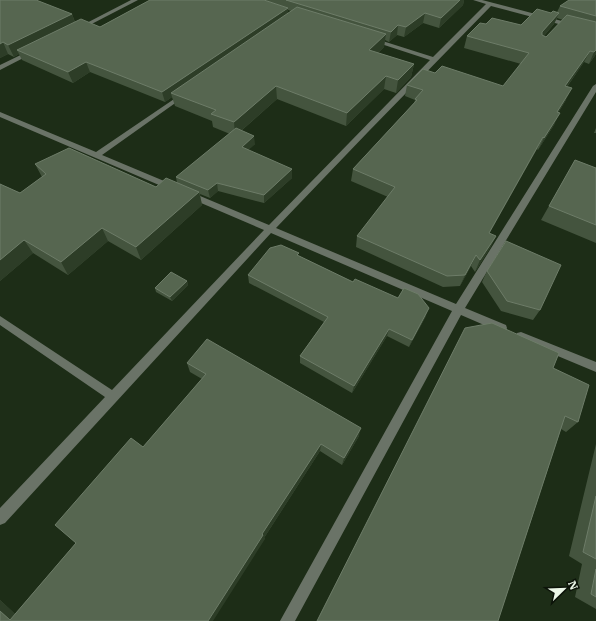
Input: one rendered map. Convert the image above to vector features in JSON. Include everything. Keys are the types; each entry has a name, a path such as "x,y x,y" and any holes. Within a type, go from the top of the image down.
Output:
{"street":[{"path":"71,32 135,0"},
{"path":"476,0 596,32"},
{"path":"0,518 270,230 434,58 490,4"},
{"path":"556,28 561,22"},
{"path":"362,36 434,58"},
{"path":"0,68 43,46"},
{"path":"287,621 458,310 596,86"},
{"path":"97,155 193,88"},
{"path":"0,114 512,333 596,367"},
{"path":"0,320 114,396"}],"building":[{"path":"0,0 36,0 72,14 8,45 3,42 0,44"},
{"path":"150,0 264,0 288,8 162,92 86,62 68,72 17,50 81,19 100,27"},
{"path":"286,0 460,0 441,18 425,13 406,27 398,25 391,32"},
{"path":"569,0 596,0 596,16 560,6"},
{"path":"297,7 386,34 369,50 414,64 398,80 386,76 347,113 276,86 234,122 211,114 216,110 171,93"},
{"path":"537,9 551,13 553,11 559,13 542,32 542,35 546,37 567,15 596,22 596,50 594,52 590,51 565,86 572,88 557,112 560,113 544,138 543,137 489,233 496,236 480,260 476,255 465,275 447,276 357,236 395,187 353,169 417,100 415,99 423,90 407,85 423,69 435,73 442,66 503,86 529,53 467,36 480,23 486,24 492,18 521,25"},
{"path":"236,128 254,136 242,147 292,169 264,195 217,183 208,190 176,177"},
{"path":"69,148 156,187 166,178 199,192 136,247 102,228 61,262 24,240 0,260 0,184 20,193 46,174 35,164"},
{"path":"575,160 596,168 596,225 549,206"},
{"path":"506,241 561,265 540,310 507,301 487,271"},
{"path":"281,245 299,253 297,255 353,282 355,279 398,298 404,288 418,294 429,308 412,340 389,329 354,386 300,356 328,317 248,275 270,248"},
{"path":"171,272 187,281 170,297 155,288"},
{"path":"492,323 559,353 553,368 589,385 578,422 565,416 498,621 317,621 465,328"},
{"path":"207,339 361,428 344,458 321,444 262,534 263,535 208,621 0,621 0,611 10,620 76,543 55,525 131,438 143,447 206,374 187,363"},
{"path":"596,496 596,559 583,552"},
{"path":"596,569 596,597 591,594"}]}
